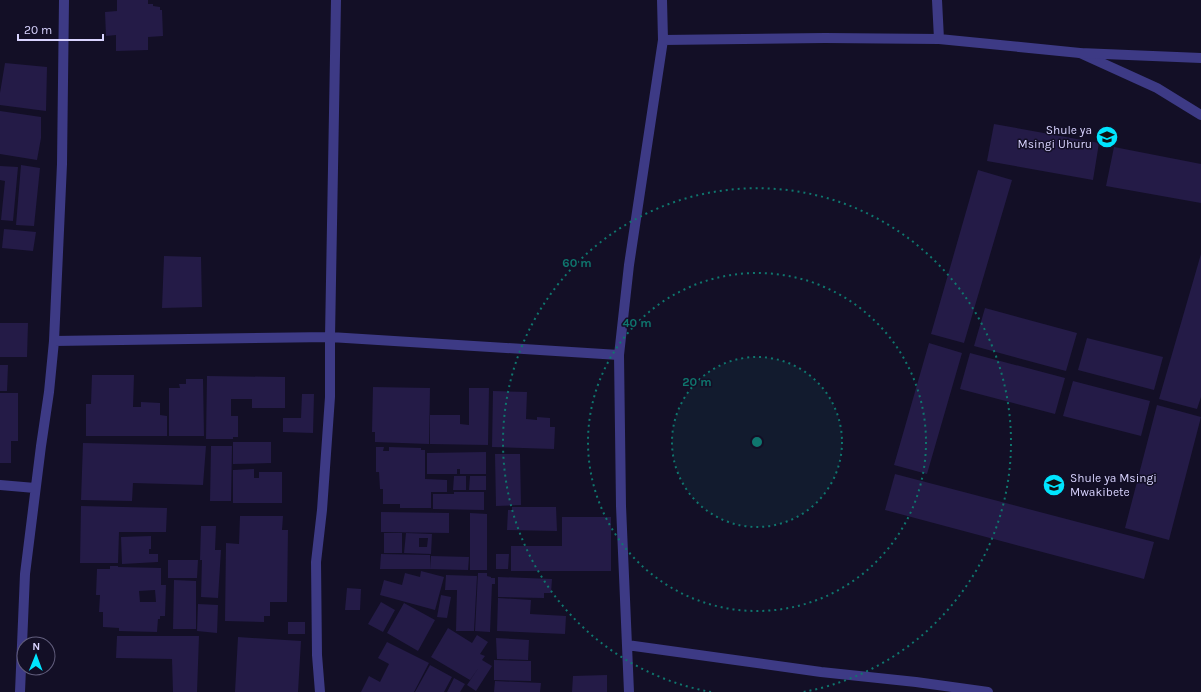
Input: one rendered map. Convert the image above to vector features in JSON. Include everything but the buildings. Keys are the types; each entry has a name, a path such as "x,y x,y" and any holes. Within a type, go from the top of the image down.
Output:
{"street":[{"path":"20,692 25,574 35,488 49,392 54,341 62,164 64,0"},
{"path":"320,692 317,655 316,569 330,397 336,0"},
{"path":"629,692 621,506 619,355 629,266 663,40 662,0"},
{"path":"937,0 939,39"},
{"path":"663,40 825,38 939,39 1080,53 1201,58"},
{"path":"1080,53 1157,88 1201,116"},
{"path":"54,341 330,336 619,355"},
{"path":"0,485 35,488"},
{"path":"627,645 821,672 916,682 988,692"}],"place":[{"name":"Shule ya Msingi Uhuru","path":"1107,137"},
{"name":"Shule ya Msingi Mwakibete","path":"1054,485"}]}
